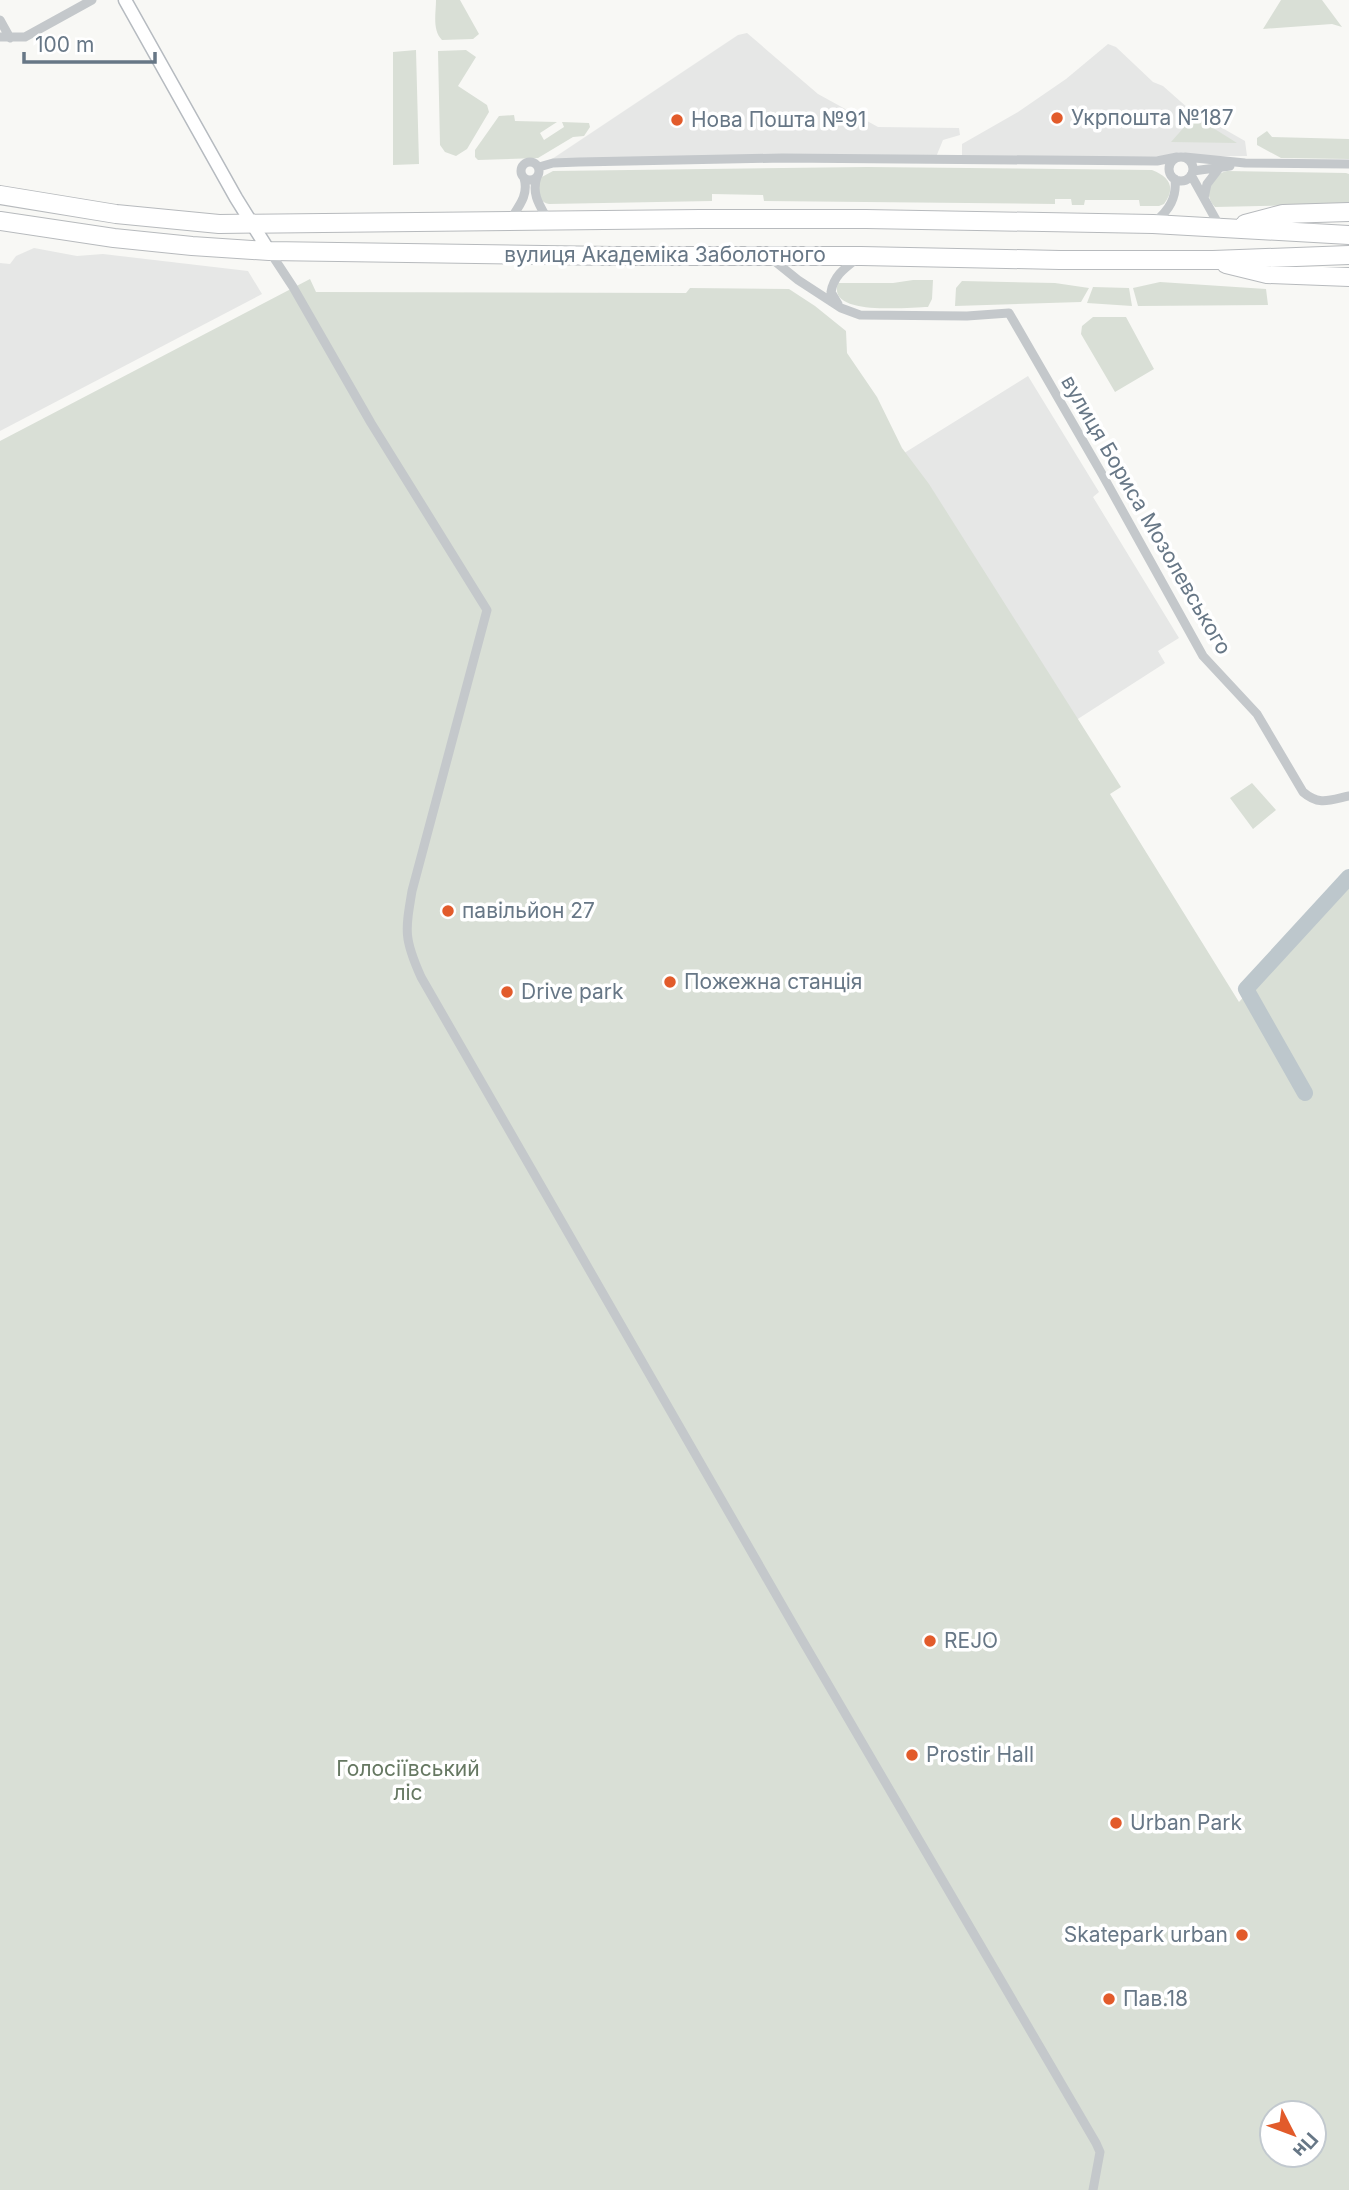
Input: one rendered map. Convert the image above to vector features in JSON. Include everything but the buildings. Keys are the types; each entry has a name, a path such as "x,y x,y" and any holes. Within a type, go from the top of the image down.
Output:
{"highway":[{"name":"вулиця Академіка Заболотного","path":"0,195 183,222 253,225 825,219 1153,224 1349,235"},
{"path":"1226,227 1283,214 1349,212"},
{"name":"вулиця Академіка Заболотного","path":"0,220 114,238 269,251 1213,260 1340,255"},
{"path":"1213,260 1266,274 1349,278"}],"street":[{"path":"0,20 5,37 24,37 92,0"},
{"path":"125,0 253,225 293,287 371,424 487,610 412,891 406,924 407,944 413,960 808,1650 1096,2143 1100,2152 1093,2190"},
{"path":"1181,157 1193,164 1192,173 1204,198 1226,227"},
{"path":"1153,224 1171,206 1176,189 1171,163 1181,157"},
{"path":"524,178 530,180 553,163 755,158 1157,161 1181,157 1245,163 1346,165"},
{"path":"1157,161 1172,175 1184,180 1192,173 1245,163"},
{"path":"508,222 526,190 521,169 524,164 533,162 538,172 535,194 549,222"},
{"path":"1204,198 1206,184 1220,167"},
{"path":"768,256 841,309"},
{"path":"841,309 831,292 832,286 836,276 862,256"},
{"name":"вулиця Бориса Мозолевського","path":"841,309 860,316 967,316 1009,313 1203,656 1257,713 1303,792 1311,799 1323,802 1349,796"}],"shaded area":[{"path":"747,33 818,94 878,127 959,128 960,135 943,140 936,157 552,159 738,35"},
{"path":"1108,44 1116,47 1153,82 1163,86 1189,109 1245,141 1247,156 962,158 962,144 1018,112 1066,79"},
{"path":"34,248 77,256 103,254 248,271 262,294 0,431 0,263 10,264 16,256"},
{"path":"1028,376 1099,492 1093,497 1179,638 1158,651 1165,663 1070,724 901,455"}],"green space":[{"path":"436,0 460,0 479,34 473,39 442,40 436,26"},
{"path":"1281,0 1322,0 1342,27 1332,24 1263,29"},
{"path":"416,50 419,164 393,165 393,52"},
{"path":"466,50 476,57 458,86 487,105 489,112 467,149 456,156 445,152 440,145 438,51"},
{"path":"514,115 515,121 557,122 540,133 544,140 564,127 562,122 589,123 590,127 584,136 573,137 538,158 478,160 475,150 499,116"},
{"path":"1194,116 1237,143 1171,142"},
{"path":"1267,131 1272,137 1349,139 1349,159 1281,158 1257,145 1257,138"},
{"path":"867,167 1152,170 1167,180 1170,193 1164,204 1159,206 1140,206 1139,200 1085,200 1084,205 1072,205 1071,199 1055,199 1055,204 764,201 763,195 712,194 712,201 549,204 540,198 538,190 540,178 553,171"},
{"path":"1227,171 1346,173 1349,174 1349,204 1215,207 1209,196 1210,186 1216,176"},
{"name":"Голосіївський ліс","path":"310,279 316,292 686,293 690,288 789,289 846,331 847,353 877,397 902,448 929,484 1121,787 1110,794 1239,1002 1349,881 1349,2190 0,2190 0,441"},
{"path":"933,280 932,299 928,307 856,306 844,301 838,294 838,283 893,283"},
{"path":"962,281 1055,283 1089,288 1081,302 955,306 956,288"},
{"path":"1160,282 1266,289 1268,305 1138,306 1133,288"},
{"path":"1093,287 1129,288 1132,306 1087,303"},
{"path":"1093,317 1126,317 1154,369 1115,392 1081,334 1082,326"},
{"path":"1252,783 1276,810 1253,829 1230,798"}],"waterway":[{"path":"1305,1093 1246,989 1349,877"}],"place":[{"name":"Укрпошта №187","path":"1057,118"},
{"name":"Нова Пошта №91","path":"677,120"},
{"name":"павільйон 27","path":"448,911"},
{"name":"Пожежна станція","path":"670,982"},
{"name":"Drive park","path":"507,992"},
{"name":"REJO","path":"930,1641"},
{"name":"Prostir Hall","path":"912,1755"},
{"name":"Urban Park","path":"1116,1823"},
{"name":"Skatepark urban","path":"1242,1935"},
{"name":"Пав.18","path":"1109,1999"}]}
